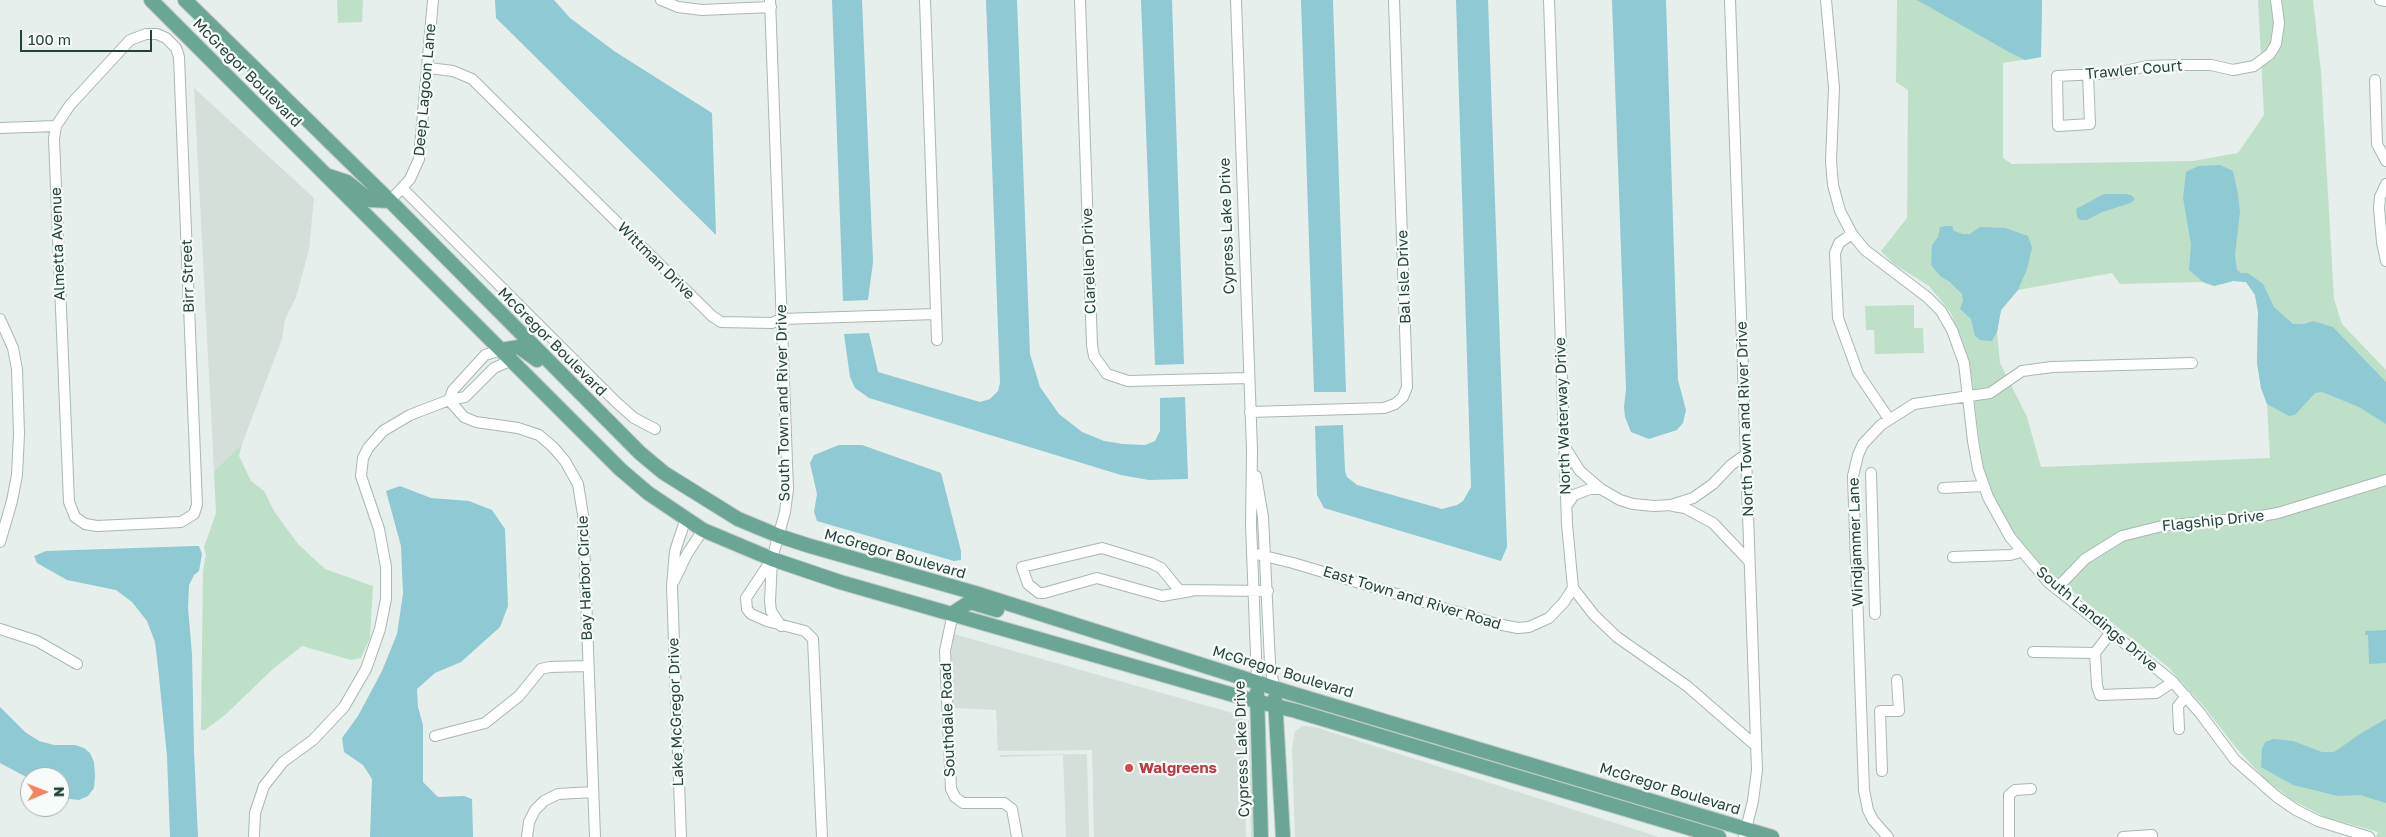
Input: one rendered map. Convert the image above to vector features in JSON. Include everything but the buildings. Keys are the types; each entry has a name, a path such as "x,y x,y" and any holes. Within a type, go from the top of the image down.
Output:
{"main road":[{"name":"McGregor Boulevard","path":"151,0 620,469 648,493 704,530 772,559 840,582 1275,706 1719,837"},
{"name":"McGregor Boulevard","path":"185,0 390,201 572,385 664,473 738,519 779,536 1064,621 1745,833 1772,837"},
{"path":"326,175 347,182 370,200 390,201"},
{"path":"501,350 509,347 519,347 572,385"},
{"path":"953,613 970,602 1049,623 1064,621"},
{"name":"Cypress Lake Drive","path":"1256,682 1261,837"},
{"name":"Cypress Lake Drive","path":"1274,687 1283,837"}],"street":[{"name":"Deep Lagoon Lane","path":"390,201 403,189 419,159 429,68 433,0"},
{"path":"660,0 678,7 702,10 770,4"},
{"path":"925,0 937,340"},
{"name":"Clarellen Drive","path":"1080,0 1092,346 1094,356 1099,366 1107,374 1128,381 1249,378"},
{"name":"Cypress Lake Drive","path":"1236,0 1252,450 1252,554 1256,682"},
{"name":"Bal Isle Drive","path":"1250,412 1384,408 1395,404 1403,397 1407,387 1394,0"},
{"name":"North Waterway Drive","path":"1549,0 1567,505 1572,588"},
{"name":"North Town and River Drive","path":"1730,0 1756,746 1756,782 1745,833"},
{"name":"South Landings Drive","path":"1826,0 1834,88 1832,141 1834,185 1840,211 1852,234 1865,250 1882,265 1917,289 1940,311 1952,330 1961,351 1973,441 1984,486 1998,518 2021,552 2039,573 2056,589 2173,682 2235,760 2278,797 2307,816 2349,834 2369,837"},
{"name":"Trawler Court","path":"2088,74 2090,124 2058,126 2057,76 2088,74 2116,74 2155,66 2201,64 2233,70 2254,66 2270,54 2276,44 2279,23 2276,0"},
{"path":"2380,0 2386,1"},
{"name":"South Town and River Drive","path":"770,4 788,489 786,512 772,559 771,611 781,626"},
{"name":"Birr Street","path":"56,126 70,105 130,40 146,34 157,34 169,41 179,57 197,505 194,514 181,522 98,526 85,524 75,517"},
{"name":"Wittman Drive","path":"429,68 462,73 480,85 712,316 722,322 732,324 772,323 781,319 936,314"},
{"path":"2375,80 2377,144 2386,161"},
{"path":"0,128 56,126"},
{"name":"Almetta Avenue","path":"56,126 54,139 68,492 69,502 75,517"},
{"path":"2386,184 2380,198 2379,208 2386,261"},
{"path":"403,189 616,402 634,418 655,429"},
{"path":"1852,234 1839,243 1835,253 1838,318 1858,373 1889,419"},
{"path":"0,318 13,348 17,370 19,434 17,475 12,501 0,542"},
{"path":"449,400 453,390 485,356 501,350"},
{"path":"254,837 255,813 264,786 283,762 313,740 344,707 366,669 380,629 386,599 386,567 379,529 362,476 364,458 368,448 372,441 390,427 410,416 449,400 465,396 494,368 512,360"},
{"name":"Windjammer Lane","path":"1888,837 1874,820 1865,800 1855,466 1863,444 1889,419 1914,404 1924,400 1990,393 2013,376 2032,369 2192,363"},
{"name":"Bay Harbor Circle","path":"449,400 464,417 476,422 518,428 539,436 553,446 573,473 581,497 583,514 595,837"},
{"path":"1565,448 1580,471 1601,489 1620,500 1633,504 1671,505 1685,508 1713,523 1749,561"},
{"name":"Cypress Lake Drive","path":"1252,450 1264,517 1270,663 1274,687"},
{"path":"1671,505 1702,492 1731,465 1745,455"},
{"path":"1871,473 1875,614"},
{"name":"Flagship Drive","path":"2056,589 2085,559 2122,536 2162,526 2278,513 2340,492 2386,480"},
{"path":"1943,488 1984,486"},
{"path":"1567,505 1574,495 1590,489 1601,489"},
{"name":"Lake McGregor Drive","path":"681,837 672,586 675,551 686,518"},
{"name":"Lake McGregor Drive","path":"672,586 687,554 704,530"},
{"path":"1191,591 1162,596 1097,578 1039,593 1028,584 1022,567 1102,548 1151,563 1161,568 1179,590 1268,591"},
{"path":"1952,557 2010,555 2021,552"},
{"name":"East Town and River Road","path":"1252,554 1266,556 1497,624 1518,628 1539,624 1549,618 1564,602 1572,588"},
{"path":"772,559 758,583 749,593 746,603 747,609 751,614 781,626 809,633 814,643 822,837"},
{"path":"1857,575 1874,574"},
{"path":"1572,588 1594,615 1617,637 1687,686 1756,746"},
{"name":"Southdale Road","path":"953,613 945,650 951,789 955,797 963,803 1004,803 1012,809 1017,837"},
{"path":"0,629 37,641 76,664"},
{"path":"2111,632 2095,653 2097,686 2100,694 2156,693 2173,682"},
{"path":"2033,652 2095,653"},
{"path":"435,736 485,723 519,696 541,669 588,666"},
{"path":"1862,712 1899,710 1897,680"},
{"path":"2179,729 2178,706 2186,696"},
{"path":"1880,711 1882,771"},
{"path":"2009,837 2010,795 2015,790 2031,789"},
{"path":"527,837 529,822 535,810 544,801 558,794 593,792"},
{"path":"2122,837 2152,835 2152,837"}],"shaded area":[{"path":"194,88 314,198 309,250 296,297 285,320 282,339 242,444 214,471"},
{"path":"954,634 1243,716 1246,837 1094,837 1092,750 998,751 996,710 953,708 951,654"},
{"path":"1249,721 1254,837 1251,837"},
{"path":"1303,726 1315,727 1659,837 1295,837 1292,749 1295,731"},
{"path":"1087,754 1089,837 1066,837 1063,755 1000,757 1000,755"}],"green space":[{"path":"337,0 363,0 362,22 338,23"},
{"path":"1897,0 2042,0 2041,57 2003,63 2003,158 2012,164 2193,161 2238,153 2264,115 2258,0 2313,0 2321,72 2334,299 2342,324 2386,370 2386,837 2376,837 2378,832 2325,817 2292,800 2266,780 2237,749 2205,708 2168,667 2037,563 2010,527 1995,500 1982,463 1970,364 1951,313 1929,286 1894,264 1881,251 1907,218 1908,90 1896,82","holes":["2112,273 2120,284 2203,282 2214,286 2233,281 2246,282 2255,295 2258,312 2257,363 2261,388 2267,404 2270,458 2041,467 2027,417 2000,363 1997,332 2001,310 2018,290"]},
{"path":"1914,305 1914,328 1923,328 1924,353 1875,354 1874,330 1866,330 1865,306"},
{"path":"242,444 239,456 251,481 264,491 274,511 298,544 325,569 373,586 370,638 361,658 351,660 302,646 273,669 225,715 205,730 201,730 203,571 206,555 204,547 216,513 214,471"}],"water":[{"path":"495,0 554,0 570,18 614,51 712,113 716,235 496,18"},
{"path":"832,0 862,0 873,262 868,300 843,301"},
{"path":"986,0 1017,0 1030,354 1040,387 1059,414 1082,432 1104,441 1123,444 1145,445 1155,441 1160,431 1160,398 1185,397 1188,479 1149,480 1121,475 869,398 855,388 850,377 844,334 869,333 878,372 980,402 990,399 998,391 1000,383"},
{"path":"1141,0 1172,0 1184,364 1155,365"},
{"path":"1301,0 1333,0 1346,392 1314,392"},
{"path":"1456,0 1488,0 1507,547 1501,561 1324,508 1317,495 1315,426 1343,425 1345,471 1347,477 1357,485 1442,509 1457,505 1463,501 1471,487"},
{"path":"1612,0 1666,0 1678,380 1686,410 1683,423 1677,430 1649,439 1631,432 1625,417 1624,407 1626,389"},
{"path":"1917,0 2042,0 2041,57 2025,60"},
{"path":"2220,165 2233,171 2238,194 2240,212 2235,255 2237,270 2241,273 2248,273 2263,284 2274,307 2293,324 2304,324 2313,321 2333,327 2386,382 2386,424 2359,407 2322,392 2315,393 2295,415 2289,416 2267,404 2261,388 2257,363 2258,312 2255,295 2246,282 2233,281 2214,286 2203,282 2189,270 2191,244 2183,198 2186,172 2198,166"},
{"path":"2104,194 2125,194 2131,195 2135,199 2131,203 2102,212 2087,220 2080,220 2077,217 2076,209"},
{"path":"1952,226 1954,231 1963,234 1970,234 1980,227 2005,228 2028,236 2032,248 2027,269 2018,290 2001,310 1997,332 1992,341 1980,340 1975,336 1971,319 1960,309 1963,301 1962,294 1950,282 1940,276 1931,265 1932,245 1938,237 1940,227"},
{"path":"839,445 862,445 941,473 961,551 961,560 954,561 817,521 814,512 817,494 810,463 814,455"},
{"path":"400,486 431,498 469,501 492,510 505,529 508,606 500,627 461,662 435,673 417,689 418,707 423,725 423,782 438,797 464,796 472,799 473,837 370,837 372,779 363,765 344,752 342,738 358,716 382,671 397,634 403,594 401,546 386,491"},
{"path":"199,546 202,554 199,571 194,575 189,585 188,607 192,654 198,837 170,837 167,756 158,667 155,642 147,621 132,602 116,590 67,580 37,563 34,556 46,551"},
{"path":"2386,630 2386,663 2369,664 2368,635 2365,635 2365,631"},
{"path":"0,707 25,732 39,741 54,745 75,745 84,748 90,753 94,762 94,788 88,796 79,800 70,799 70,767 20,767 20,774 0,763"},
{"path":"2386,719 2386,803 2360,795 2338,796 2293,785 2261,767 2262,749 2265,742 2273,739 2293,741 2322,752 2334,752"}],"place":[{"name":"Walgreens","path":"1129,768"}]}
